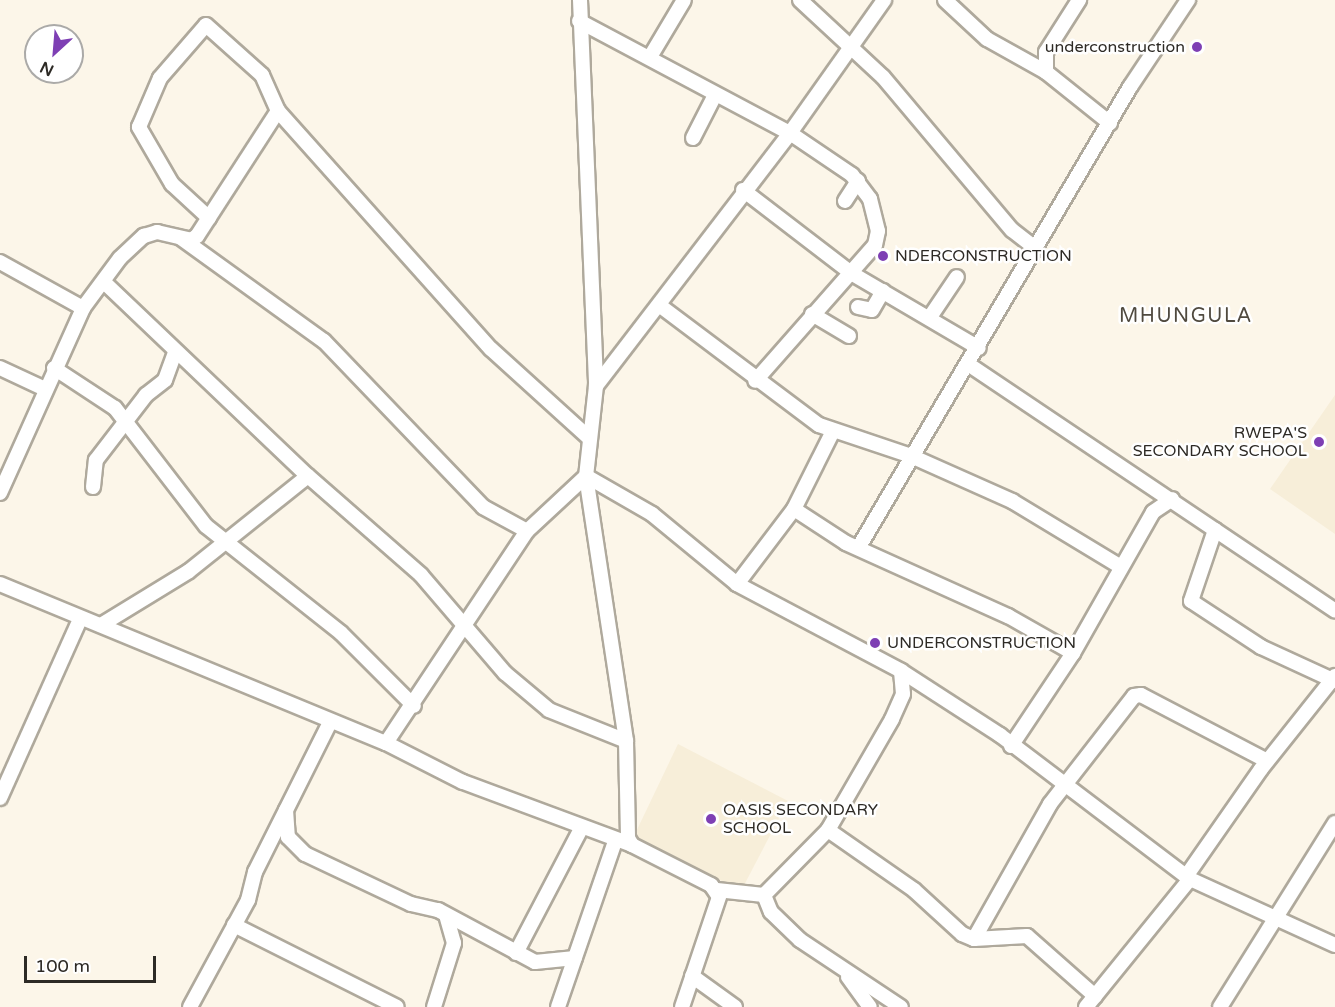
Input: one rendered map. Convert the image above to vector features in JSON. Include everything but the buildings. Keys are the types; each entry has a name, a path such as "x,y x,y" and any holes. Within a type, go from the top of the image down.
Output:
{"street":[{"path":"580,0 579,21 596,386 588,437 586,476 626,741 632,845"},
{"path":"650,57 684,0"},
{"path":"800,0 852,46 1012,230 1035,248"},
{"path":"596,386 743,190 790,133 884,0"},
{"path":"945,0 987,39 1046,72 1110,123"},
{"path":"1046,72 1046,52 1079,0"},
{"path":"860,545 911,456 979,348 1035,248 1110,123 1188,0"},
{"path":"579,21 790,133 858,181 878,231 875,244 755,381"},
{"path":"209,218 172,184 140,135 143,113 160,78 198,29 209,25 262,75 278,111 491,349 588,437"},
{"path":"693,138 715,95"},
{"path":"0,493 4,470 83,308 105,283 120,258 144,236 157,232 182,238 195,238 278,111"},
{"path":"845,201 858,181"},
{"path":"743,190 851,273 930,317 979,348"},
{"path":"182,238 324,341 483,507 527,531"},
{"path":"0,262 83,308"},
{"path":"930,317 957,277"},
{"path":"105,283 308,476 421,574 464,628 549,710 626,741"},
{"path":"858,306 872,310 883,291"},
{"path":"659,305 705,335 755,381 832,433 911,456 1012,501 1121,567"},
{"path":"812,314 849,336"},
{"path":"93,488 96,460 165,380 175,352"},
{"path":"968,364 1172,499 1335,611"},
{"path":"0,368 43,388"},
{"path":"54,368 91,389 128,421 206,526 341,633 414,706"},
{"path":"737,584 794,509 832,433"},
{"path":"101,625 189,571 308,476"},
{"path":"386,743 414,706 527,531 586,476"},
{"path":"586,476 652,514 737,584 922,684 1011,746 1064,788 1189,877 1278,920 1332,939"},
{"path":"1011,746 1073,653 1153,512 1172,499"},
{"path":"794,509 821,529 860,545 1073,653"},
{"path":"1086,1007 1189,877 1267,761 1334,679 1262,647 1191,602 1215,530"},
{"path":"0,584 80,621 101,625 330,722 386,743 463,782 582,826 615,841 632,845 717,890 764,895"},
{"path":"0,798 80,621"},
{"path":"901,671 903,694"},
{"path":"764,895 828,830 903,694 922,684"},
{"path":"974,939 995,910 1040,820 1128,701 1141,694 1267,761"},
{"path":"190,1007 234,925 270,843 330,722"},
{"path":"286,810 288,837 305,854 446,915 516,953 549,964 561,973 563,991"},
{"path":"1220,1007 1278,920 1335,823"},
{"path":"516,953 582,826"},
{"path":"828,830 974,939 1027,936 1095,996"},
{"path":"270,843 288,837"},
{"path":"558,1007 615,841"},
{"path":"682,1007 717,903 717,890"},
{"path":"764,895 771,912 838,967 901,1007"},
{"path":"434,1007 454,943 446,915"},
{"path":"234,925 336,981 397,1007"},
{"path":"454,943 479,934"},
{"path":"549,964 575,958"},
{"path":"838,967 870,1007"},
{"path":"692,976 735,1007"}],"shaded area":[{"name":"RWEPA'S SECONDARY SCHOOL","path":"1335,395 1335,534 1270,489"},
{"name":"OASIS SECONDARY SCHOOL","path":"678,744 788,801 741,891 634,836"}],"place":[{"name":"underconstruction","path":"1197,47"},
{"name":"NDERCONSTRUCTION","path":"883,256"},
{"name":"RWEPA'S SECONDARY SCHOOL","path":"1319,442"},
{"name":"UNDERCONSTRUCTION","path":"875,643"},
{"name":"OASIS SECONDARY SCHOOL","path":"711,819"}],"district":[{"name":"MHUNGULA","path":"1186,316"}]}
